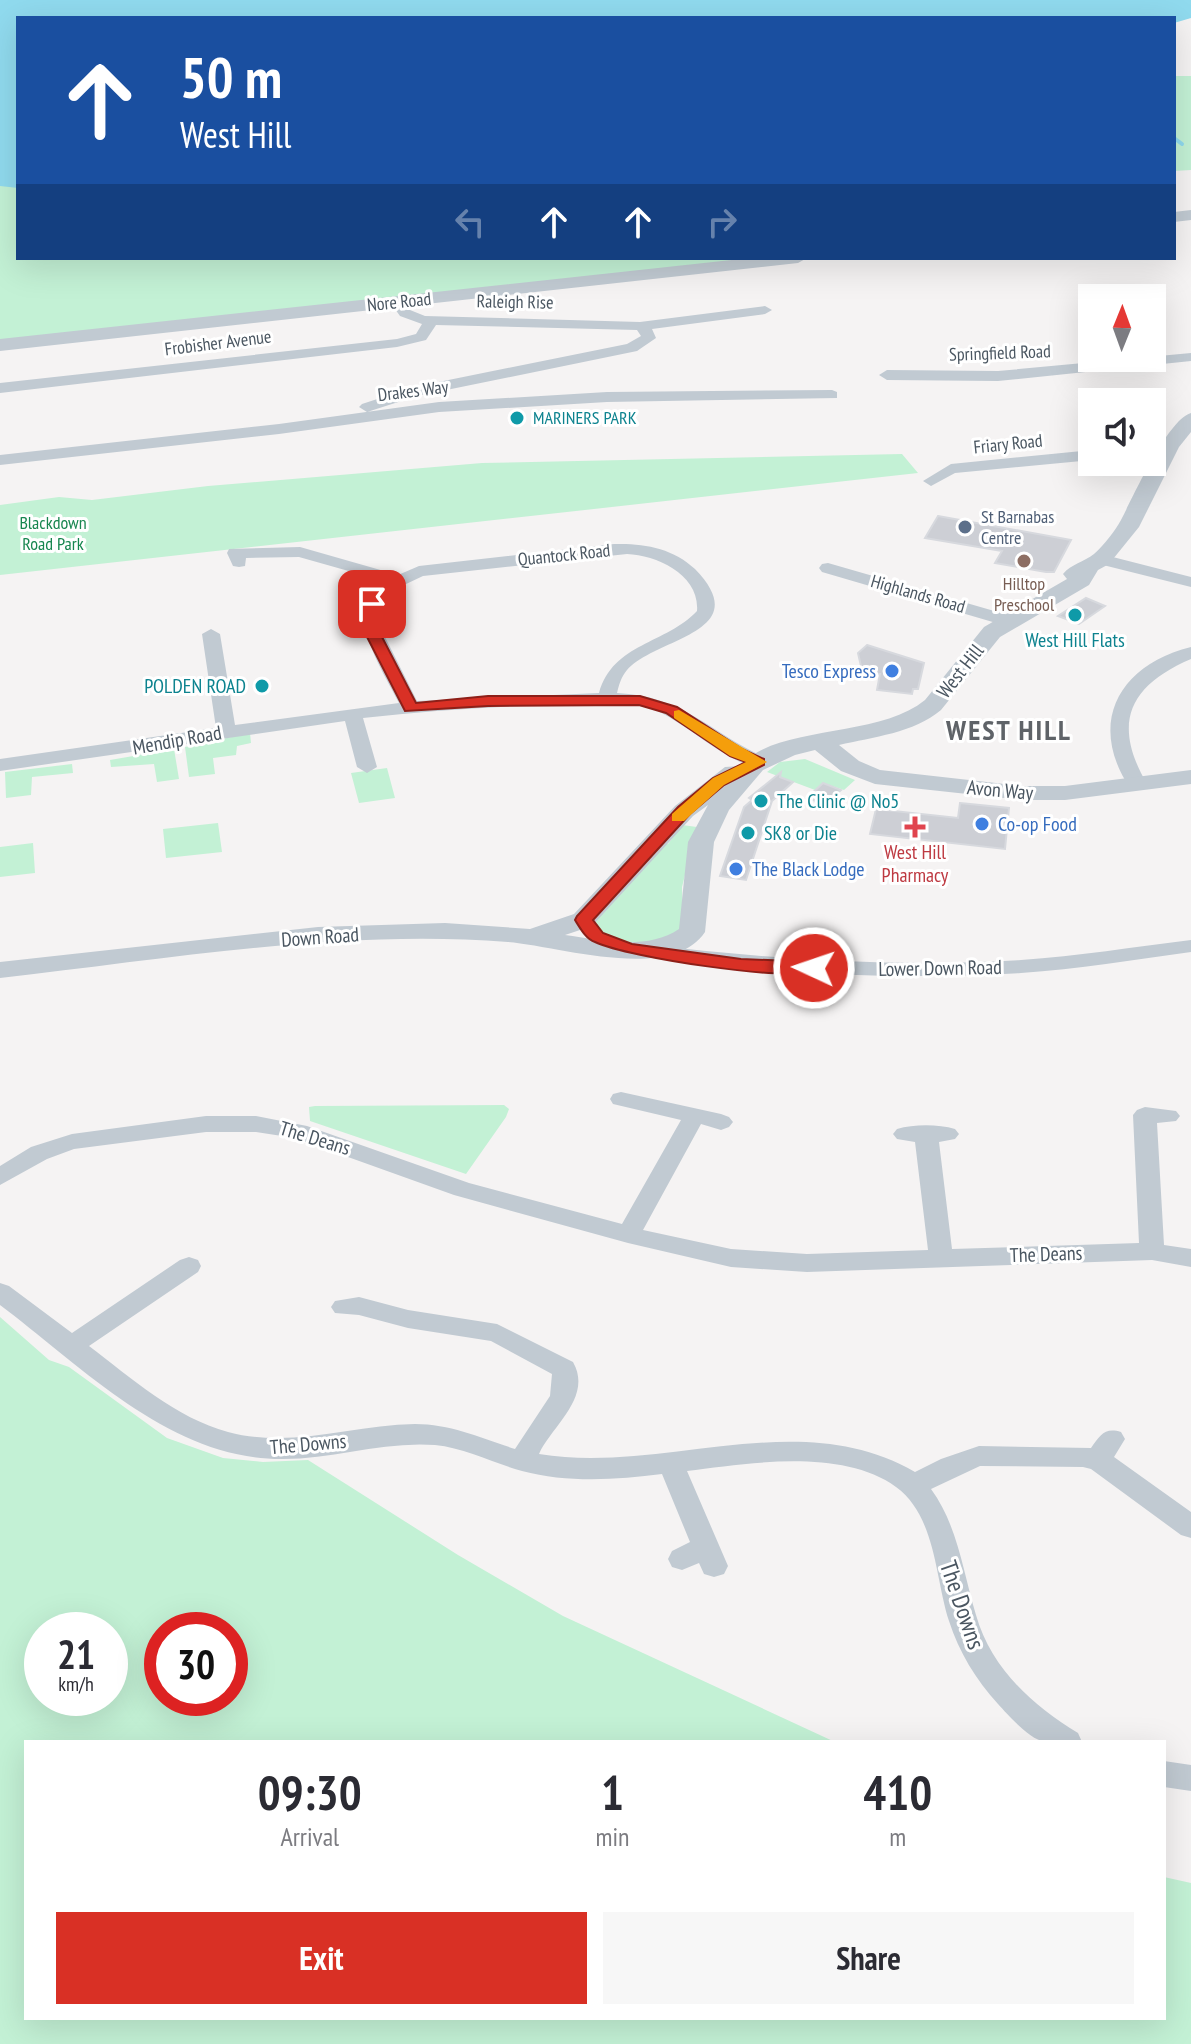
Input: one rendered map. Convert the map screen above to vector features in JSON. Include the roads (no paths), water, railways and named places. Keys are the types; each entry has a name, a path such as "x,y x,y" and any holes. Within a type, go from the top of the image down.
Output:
{"street":[{"name":"Nore Road","path":"0,345 780,260"},
{"name":"Raleigh Rise","path":"397,302 410,316 431,321 640,326 765,310"},
{"name":"Frobisher Avenue","path":"0,388 397,343 421,337 431,321"},
{"path":"309,425 425,389 632,348 649,338 640,326"},
{"name":"Springfield Road","path":"887,375 907,379 998,376 1191,357"},
{"path":"425,389 439,407"},
{"name":"Drakes Way","path":"0,460 439,407 596,397 832,395"},
{"name":"West Hill","path":"1166,446 1191,419"},
{"name":"Friary Road","path":"931,481 951,469 1078,456"},
{"name":"West Hill","path":"520,935 549,932 583,920 684,811 719,782 773,754 887,727 921,715 933,705 983,640 1087,574 1138,512 1151,476"},
{"name":"Quantock Road","path":"411,708 375,637 371,620 372,604 378,591 419,571 618,548 652,551 676,560 706,595 706,612 698,621 643,650 615,671 606,699"},
{"path":"239,562 235,553 291,551 398,580"},
{"path":"1094,563 1191,582"},
{"name":"Highlands Road","path":"828,568 1009,621"},
{"path":"210,634 226,731"},
{"path":"1137,784 1119,755 1115,727 1118,714 1131,692 1149,674 1191,652"},
{"name":"Mendip Road","path":"0,765 110,752 226,731 411,708 477,701 606,699 640,701 666,708 756,764"},
{"path":"353,715 367,767"},
{"name":"Avon Way","path":"820,742 858,771 891,780 1037,793 1191,777"},
{"name":"West Hill","path":"692,932 697,860 712,819 740,778 756,764"},
{"path":"684,811 712,819"},
{"path":"583,920 597,937 635,949 671,946 686,939 692,932 700,947 712,956 741,964"},
{"name":"Down Road","path":"0,970 338,935 412,932 520,935 635,949"},
{"name":"Lower Down Road","path":"635,949 741,964 871,970 1077,962 1191,946"},
{"path":"621,1099 721,1122"},
{"path":"628,1235 695,1115"},
{"path":"1146,1115 1152,1251"},
{"name":"The Deans","path":"0,1177 39,1153 72,1142 206,1124 264,1124 299,1131 462,1189 711,1255 772,1263 1152,1251 1191,1258"},
{"path":"926,1134 941,1258"},
{"path":"71,1346 189,1266"},
{"name":"The Downs","path":"0,1292 173,1422 224,1442 264,1448 298,1448 390,1434 437,1435 467,1441 522,1461 592,1469 749,1453 823,1454 877,1465 899,1475 913,1486 933,1516 964,1627 983,1665 1008,1696 1064,1740"},
{"path":"357,1302 408,1319 503,1335 563,1369 570,1379 560,1405 532,1441 522,1461"},
{"path":"913,1486 950,1466 979,1456 1072,1455 1105,1450 1191,1527"},
{"path":"670,1462 701,1557"},
{"path":"1166,1774 1191,1778"}],"water":[{"path":"0,0 1191,0 1191,18 1176,22 1176,16 16,16 16,188 0,186"}],"waterway":[{"path":"1176,140 1182,144"}],"place":[{"name":"MARINERS PARK","path":"517,418"},
{"name":"St Barnabas Centre","path":"965,527"},
{"name":"Hilltop Preschool","path":"1024,561"},
{"name":"West Hill Flats","path":"1075,615"},
{"name":"Tesco Express","path":"892,671"},
{"name":"POLDEN ROAD","path":"262,686"},
{"name":"The Clinic @ No5","path":"761,801"},
{"name":"Co-op Food","path":"982,824"},
{"name":"West Hill Pharmacy","path":"915,827"},
{"name":"SK8 or Die","path":"748,833"},
{"name":"The Black Lodge","path":"736,869"}],"district":[{"name":"WEST HILL","path":"1009,730"}],"park label":[{"name":"Blackdown Road Park","path":"53,533"}]}
